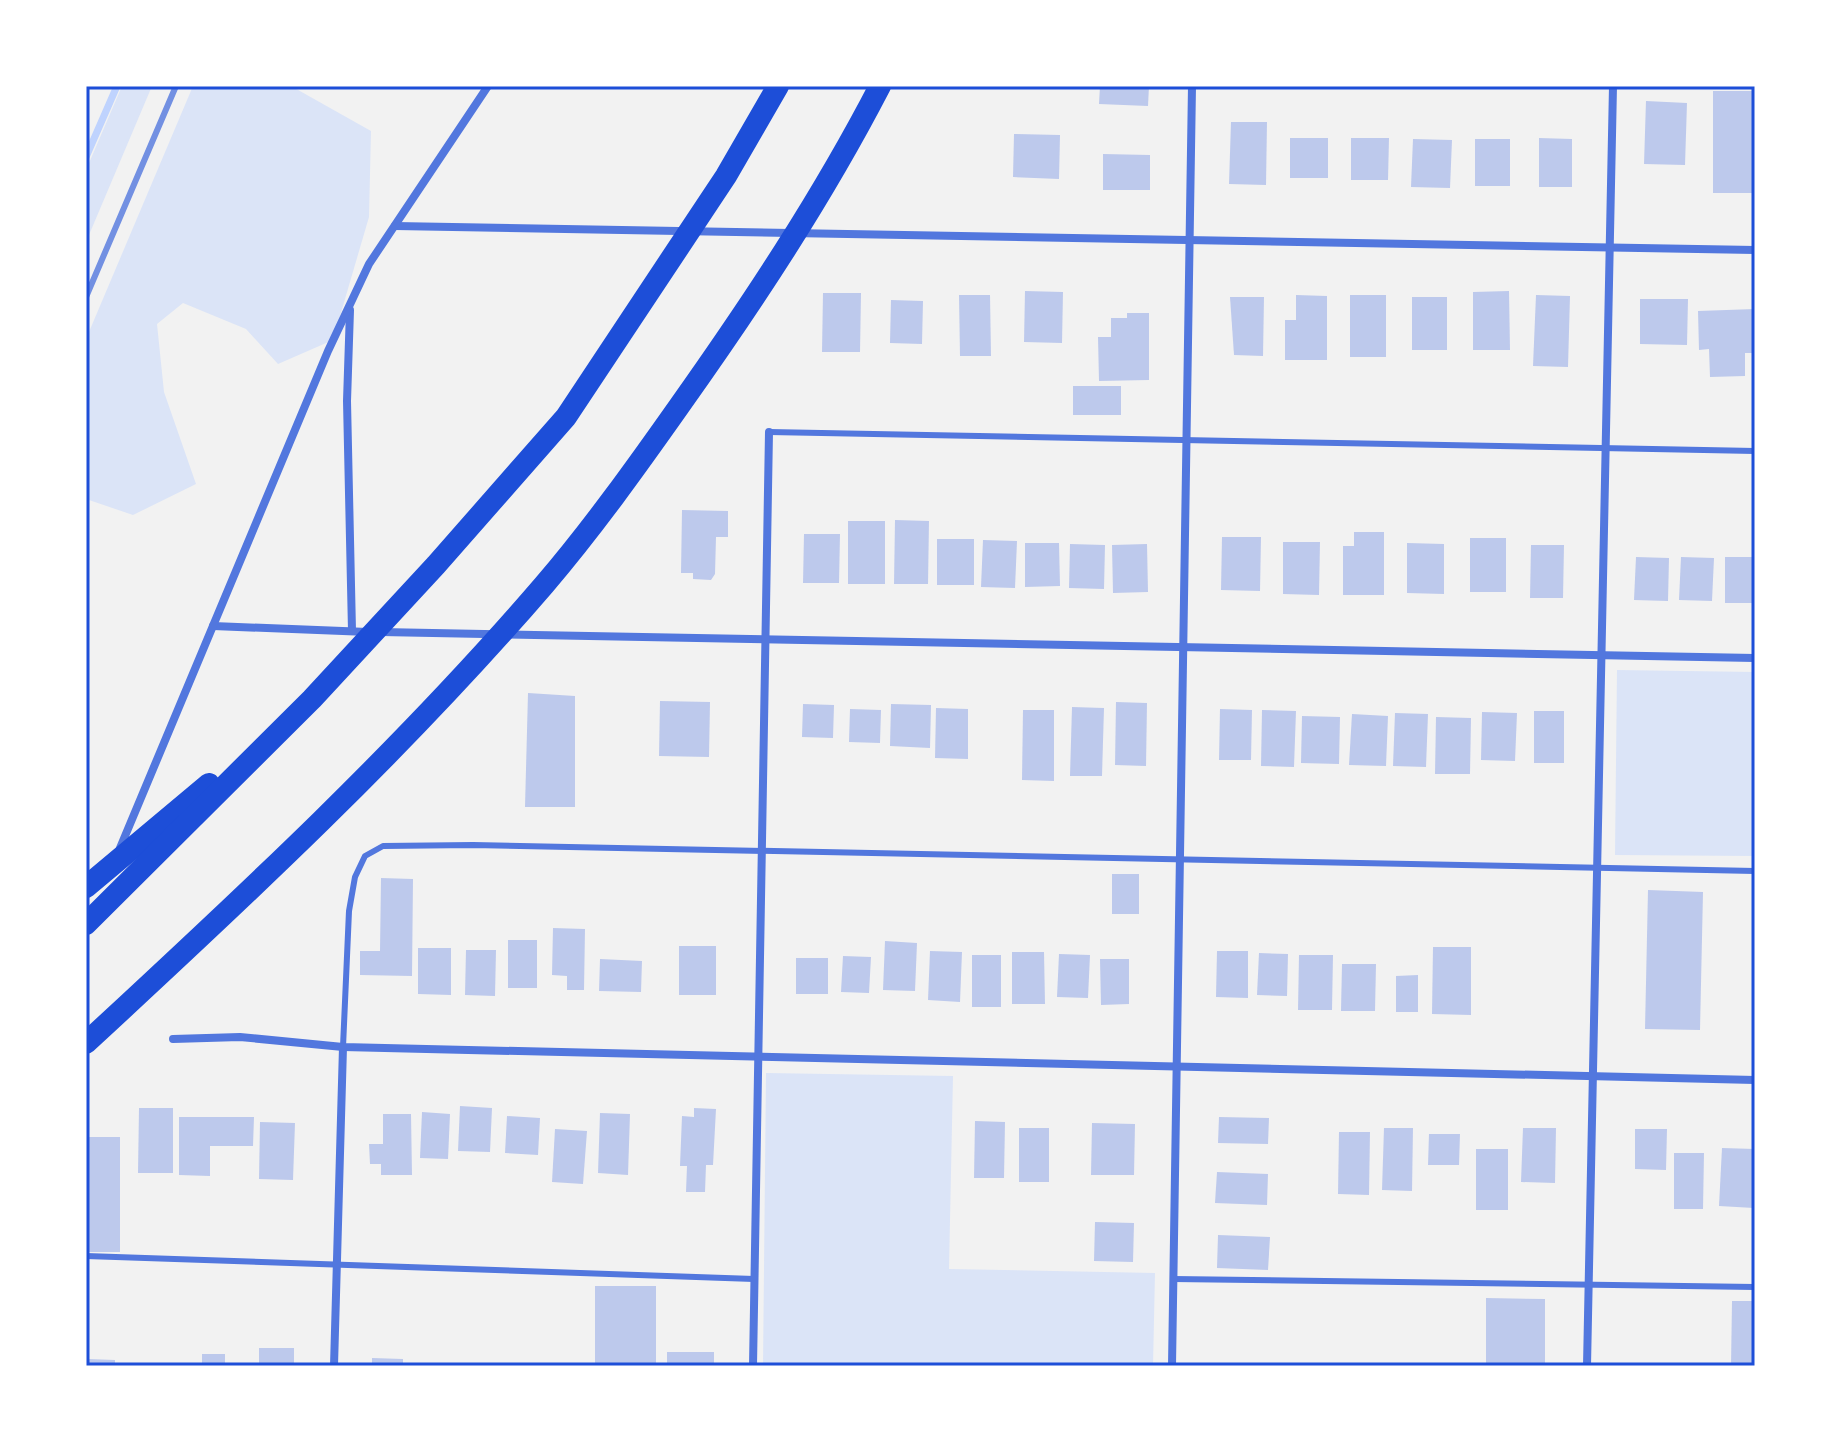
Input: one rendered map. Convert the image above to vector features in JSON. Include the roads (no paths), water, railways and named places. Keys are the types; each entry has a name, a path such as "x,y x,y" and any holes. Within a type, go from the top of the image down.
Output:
{"highway":[{"path":"86,924 312,699 436,565 566,417 726,176 778,86"},
{"path":"86,1043 226,914 344,797 443,697 545,583 645,453 764,286 832,179 880,86"},
{"path":"86,887 312,699"}],"street":[{"path":"86,930 369,264 488,86"},
{"path":"1172,1366 1180,650 1186,608 1192,86"},
{"path":"1587,1366 1613,86"},
{"path":"395,226 1755,250"},
{"path":"350,305 347,401 352,631"},
{"path":"753,1366 769,432"},
{"path":"213,626 1180,650 1755,658"},
{"path":"173,1039 240,1037 343,1047 1755,1080"},
{"path":"334,1366 343,1047"}],"lane":[{"path":"769,432 1755,451"},
{"path":"343,1047 349,911 355,877 365,856 383,846 1179,858 1755,871"},
{"path":"86,1256 754,1279"},
{"path":"1173,1279 1755,1287"}],"waterway":[{"path":"86,157 117,86"}],"railway":[{"path":"86,297 176,86"}]}
